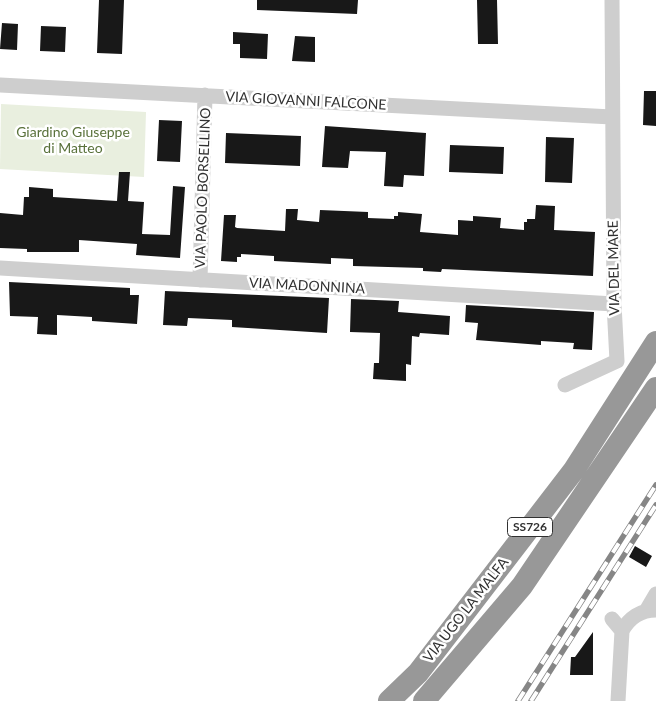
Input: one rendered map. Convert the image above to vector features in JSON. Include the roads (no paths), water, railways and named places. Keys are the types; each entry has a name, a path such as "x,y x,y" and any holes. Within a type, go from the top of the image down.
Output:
{"highway":[{"name":"VIA UGO LA MALFA","path":"390,701 418,673 574,470 656,342"},
{"name":"VIA UGO LA MALFA","path":"424,701 522,586 656,388"}],"street":[{"name":"VIA DEL MARE","path":"565,385 617,361 614,304 612,0"},
{"name":"VIA GIOVANNI FALCONE","path":"0,85 612,117"},
{"name":"VIA PAOLO BORSELLINO","path":"200,280 205,95"},
{"name":"VIA MADONNINA","path":"0,268 614,304"},
{"path":"618,701 621,636 627,621 651,611 656,594"},
{"path":"612,619 621,636"}],"railway":[{"path":"518,701 656,485"},
{"path":"531,701 656,505"}],"park label":[{"name":"Giardino Giuseppe di Matteo","path":"73,140"}]}
